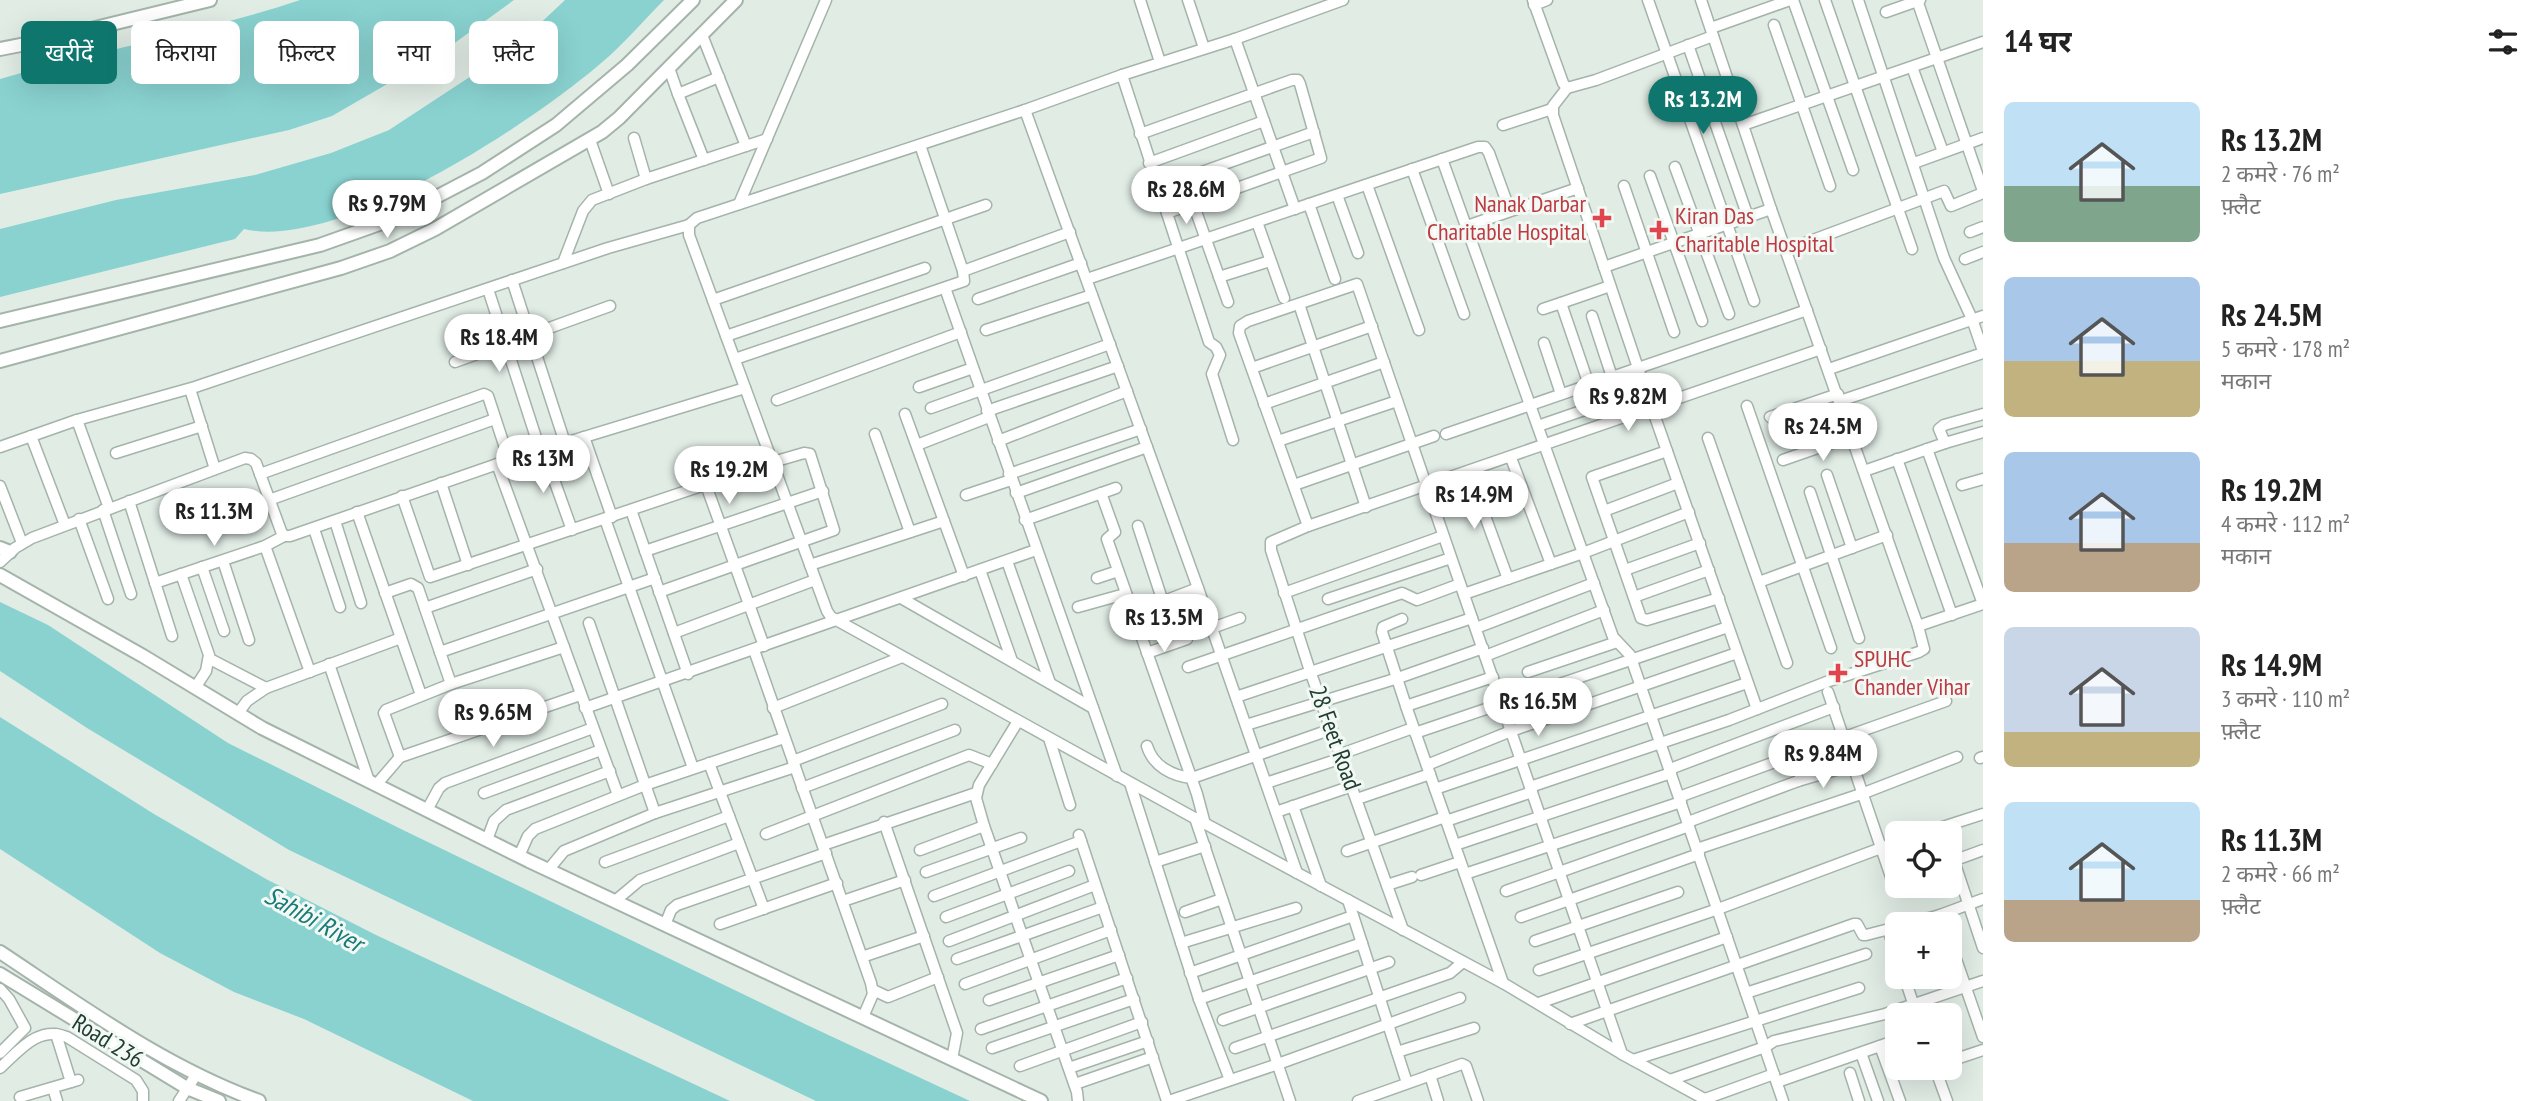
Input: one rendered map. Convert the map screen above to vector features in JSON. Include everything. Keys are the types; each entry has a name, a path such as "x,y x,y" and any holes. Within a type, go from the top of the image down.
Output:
{"street":[{"path":"0,49 210,0"},
{"path":"0,321 269,258 396,218 482,173 556,125 627,65 693,0"},
{"path":"0,361 369,260 435,229 590,140 619,118 736,0"},
{"path":"739,204 826,0"},
{"path":"1140,0 1160,62"},
{"path":"1188,0 1204,48"},
{"path":"0,447 77,420 190,389 563,263 689,225 697,218 1025,110 1343,0"},
{"path":"1548,0 1533,2 1567,88"},
{"path":"1648,0 1754,301"},
{"path":"1347,851 1446,819 1924,649 1701,0"},
{"path":"1755,0 1759,11"},
{"path":"1503,125 1552,109 1567,88 1688,45 1759,11 1791,0 1853,170"},
{"path":"1825,0 1912,249"},
{"path":"1770,417 1983,352 1972,319 1944,258 1858,0"},
{"path":"1786,250 1944,191 1951,206 1983,192 1918,0 1886,12"},
{"path":"1774,25 1830,186"},
{"path":"702,35 746,146"},
{"path":"1235,39 1295,209"},
{"path":"1743,125 1983,42"},
{"path":"1688,45 1748,217"},
{"path":"1912,67 1943,152"},
{"path":"669,68 704,160"},
{"path":"1122,75 1209,342 1216,347 1220,355 1212,374 1233,440"},
{"path":"678,94 719,78"},
{"path":"1140,134 1298,80 1321,158 1167,214"},
{"path":"1552,109 1645,389 1757,709"},
{"path":"1025,110 1222,655 1297,873"},
{"path":"1149,163 1264,121"},
{"path":"1157,188 1314,132"},
{"path":"634,138 646,179"},
{"path":"1913,163 1983,138"},
{"path":"563,263 586,206 592,200 767,139"},
{"path":"590,140 608,194"},
{"path":"735,359 964,281 963,271 920,145"},
{"path":"1087,279 1442,159 1485,147 1510,211"},
{"path":"1442,159 1613,637 1629,652 1642,687 1783,1101"},
{"path":"1675,167 1729,314"},
{"path":"1412,169 1464,314"},
{"path":"1650,176 1702,321"},
{"path":"1367,185 1419,330"},
{"path":"1624,186 1674,332"},
{"path":"1467,226 1578,188"},
{"path":"1337,195 1358,253"},
{"path":"1193,203 1228,302"},
{"path":"1308,204 1335,279"},
{"path":"713,300 986,205"},
{"path":"1604,267 1771,209"},
{"path":"1257,222 1284,298"},
{"path":"689,225 689,235 801,542 827,611 836,621 1117,776 1503,983 1706,1100 1885,1044"},
{"path":"1970,232 1983,227"},
{"path":"963,271 1070,232"},
{"path":"1965,259 1983,252"},
{"path":"1219,277 1270,261"},
{"path":"978,299 1081,263"},
{"path":"726,336 925,268"},
{"path":"512,280 565,443"},
{"path":"1622,1054 1425,487 1357,284 1240,326 1264,404 1308,526 1366,507 1425,487 1469,472 1511,458 1821,349"},
{"path":"1543,309 1610,286"},
{"path":"945,288 1117,776"},
{"path":"488,289 541,450 572,530"},
{"path":"986,330 1092,295"},
{"path":"1561,303 1589,385"},
{"path":"1298,304 1366,507"},
{"path":"455,362 611,306"},
{"path":"1446,434 1807,310"},
{"path":"1592,316 1612,377"},
{"path":"1829,369 1983,316"},
{"path":"1252,368 1371,326"},
{"path":"777,400 961,332"},
{"path":"1544,343 1561,394"},
{"path":"931,408 1110,344"},
{"path":"1264,404 1384,362"},
{"path":"917,445 988,414 1118,366"},
{"path":"919,387 973,368"},
{"path":"155,583 509,460 745,388"},
{"path":"190,389 215,469"},
{"path":"1538,426 1645,389"},
{"path":"998,441 1127,391"},
{"path":"260,474 482,395 488,397 509,460"},
{"path":"1278,441 1396,401"},
{"path":"1747,406 1831,648"},
{"path":"905,414 964,576"},
{"path":"1945,443 1939,429 1944,425 1983,414"},
{"path":"269,500 495,419"},
{"path":"77,420 131,594"},
{"path":"116,453 202,426"},
{"path":"966,495 1141,429"},
{"path":"1864,471 1983,432"},
{"path":"875,434 910,532"},
{"path":"31,436 65,525"},
{"path":"1294,485 1434,436"},
{"path":"1783,460 1852,436"},
{"path":"584,437 628,587 693,768"},
{"path":"1708,438 1787,663"},
{"path":"1016,494 1147,447"},
{"path":"1918,626 1983,604 1927,449"},
{"path":"1667,451 1592,477 1643,620 1718,598"},
{"path":"402,496 430,577 773,462 808,453 835,528 659,592"},
{"path":"0,562 5,550 79,519 248,458 256,463 284,536"},
{"path":"1511,458 1551,564"},
{"path":"1897,459 1952,615"},
{"path":"497,464 618,795"},
{"path":"1469,472 1508,579"},
{"path":"1827,475 1852,548"},
{"path":"1962,485 1983,478"},
{"path":"440,483 468,565"},
{"path":"1604,510 1678,483"},
{"path":"706,485 750,605 773,708 873,990 863,1017"},
{"path":"0,486 22,543"},
{"path":"1025,520 1116,488"},
{"path":"645,551 822,491"},
{"path":"1810,492 1859,638"},
{"path":"1101,493 1115,532 1107,540 1192,778 1205,846 1290,1101"},
{"path":"129,501 172,636"},
{"path":"631,510 688,674"},
{"path":"357,512 421,695"},
{"path":"1188,667 1402,593 1417,600 1508,579 1583,554 1689,512"},
{"path":"79,519 108,599"},
{"path":"810,565 944,520"},
{"path":"335,521 361,603"},
{"path":"1138,526 1163,602"},
{"name":"28 Feet Road","path":"1308,526 1273,540 1270,546 1310,671 1403,930"},
{"path":"314,529 340,607"},
{"path":"1759,582 1887,535"},
{"path":"1284,593 1443,536"},
{"path":"1625,570 1700,543"},
{"path":"265,546 310,672"},
{"path":"584,708 688,674 1037,550"},
{"path":"1328,599 1451,558"},
{"path":"223,561 249,640"},
{"path":"1007,561 1050,683"},
{"path":"202,567 224,632"},
{"path":"425,608 537,569"},
{"path":"980,570 1012,661"},
{"path":"1634,597 1709,570"},
{"path":"1097,578 1118,571"},
{"path":"181,574 210,659 195,688"},
{"path":"0,575 239,712 262,728 519,856 1041,1101"},
{"path":"440,652 655,578"},
{"path":"674,633 816,580"},
{"path":"1236,697 1310,671 1474,623 1594,583"},
{"path":"385,593 415,585 451,684"},
{"path":"1133,613 1198,589"},
{"path":"1078,607 1125,594"},
{"path":"901,598 1093,708"},
{"path":"1246,725 1484,652 1604,610"},
{"path":"1212,628 1241,618"},
{"path":"1402,619 1382,628 1387,648 1503,983"},
{"path":"589,623 655,813"},
{"path":"1266,783 1414,730 1502,704 1728,627"},
{"path":"239,712 255,694 266,688 401,638"},
{"path":"1147,653 1187,639"},
{"path":"1528,671 1617,642"},
{"path":"400,757 385,711 451,684 564,647"},
{"path":"1357,799 1511,731 1737,653"},
{"path":"773,708 902,657"},
{"path":"210,659 266,688"},
{"path":"329,664 373,783"},
{"path":"1406,706 1493,677"},
{"path":"1435,789 1747,683"},
{"path":"1828,692 1885,857"},
{"path":"373,783 400,757 580,695"},
{"path":"1465,874 1680,800 1844,736 1946,701"},
{"path":"549,869 564,851 655,813 720,793 943,704"},
{"path":"1455,845 1670,771 1834,708"},
{"path":"1018,721 976,793 984,826 1024,935 1078,1101"},
{"path":"427,810 439,788 445,783 593,728"},
{"path":"1147,746 1155,764 1181,777 1192,778 1332,729"},
{"path":"802,788 955,730"},
{"path":"519,856 528,836 535,829 645,785 784,738"},
{"path":"1049,738 1070,805"},
{"path":"484,793 601,750"},
{"path":"766,834 813,818 969,755 992,764"},
{"path":"1794,755 1802,775 1798,781"},
{"path":"1521,917 1957,757"},
{"path":"709,763 764,909"},
{"path":"1506,891 1560,873 1798,781 1839,769"},
{"path":"487,840 494,821 506,810 610,771"},
{"path":"1130,783 1190,973 1230,1080"},
{"path":"1276,812 1352,786"},
{"path":"665,925 671,910 677,905 825,849 884,822 976,793"},
{"path":"1293,806 1321,886"},
{"path":"1961,821 1983,814"},
{"path":"605,862 729,816"},
{"path":"884,822 957,1033 952,1059"},
{"path":"920,850 984,826"},
{"path":"926,872 1021,838"},
{"path":"934,896 1080,838 1168,1101 1278,1065 1460,998"},
{"path":"615,901 640,880 739,843"},
{"path":"1155,862 1205,846"},
{"path":"1539,970 1588,956 1885,846"},
{"path":"1962,857 1983,850"},
{"path":"1387,885 1460,862"},
{"path":"946,917 1069,871"},
{"path":"843,901 905,880"},
{"path":"720,925 836,883"},
{"path":"949,941 1095,885"},
{"path":"1962,888 1983,948"},
{"path":"1535,941 1678,892"},
{"path":"1185,912 1222,899"},
{"path":"1954,912 1983,899"},
{"path":"1348,900 1407,1083"},
{"path":"957,959 1102,907"},
{"path":"1181,943 1296,908"},
{"path":"1190,973 1353,916"},
{"path":"1570,1024 1857,924 1863,935 1885,930"},
{"path":"965,984 1111,930"},
{"path":"862,957 924,936"},
{"path":"1539,1003 1727,937"},
{"path":"1199,999 1362,943"},
{"path":"0,952 76,1003 197,1075 259,1101"},
{"path":"989,1000 1119,954"},
{"path":"1746,993 1866,954"},
{"path":"1235,1048 1450,972 1463,961"},
{"path":"1223,1020 1390,962"},
{"name":"Road 236","path":"0,974 187,1088 219,1101"},
{"path":"873,990 888,997 938,977"},
{"path":"1962,977 1983,1037"},
{"path":"981,1029 1127,978"},
{"path":"1930,1003 1965,986 1983,981"},
{"path":"1633,1060 1859,988"},
{"path":"0,989 9,999 25,1028 2,1049"},
{"path":"992,1048 1134,999"},
{"path":"1670,1080 1765,1047 1774,1041 1885,1014"},
{"path":"1020,1066 1142,1022"},
{"path":"1397,1052 1474,1028"},
{"path":"0,1068 32,1039 47,1033 56,1034 67,1037 136,1080 143,1091 144,1101"},
{"path":"20,1097 74,1081 56,1034"},
{"path":"1069,1068 1148,1041"},
{"path":"1880,1046 1900,1101"},
{"path":"1962,1057 1983,1050"},
{"path":"1861,1053 1878,1101"},
{"path":"1074,1084 1153,1056"},
{"path":"1358,1101 1464,1064 1479,1101"},
{"path":"1850,1073 1859,1101"},
{"path":"179,1101 197,1075"},
{"path":"1430,1075 1438,1101"},
{"path":"1939,1080 1947,1101"},
{"path":"53,1087 57,1101"},
{"path":"1390,1090 1394,1101"}],"water":[{"path":"300,0 514,0 485,21 469,21 469,33 455,43 455,21 373,21 373,84 387,84 332,116 289,130 0,194 0,79 21,73 21,84 117,84 117,49 131,45 131,84 240,84 240,21 230,21"},
{"path":"565,0 664,0 608,57 528,118 431,178 379,203 329,221 283,231 244,229 235,239 0,297 0,229 116,200 255,175 331,153 389,130 469,78 469,84 558,84 558,21 543,21"},
{"path":"0,602 48,625 228,743 807,1025 970,1101 816,1101 289,850 87,728 0,671"},
{"name":"Sahibi River","path":"0,717 154,814 266,879 376,935 730,1101 473,1101 304,1019 234,992 160,953 0,849"}],"place":[{"name":"Nanak Darbar Charitable Hospital","path":"1602,218"},
{"name":"Kiran Das Charitable Hospital","path":"1659,230"},
{"name":"SPUHC Chander Vihar","path":"1838,673"}]}
